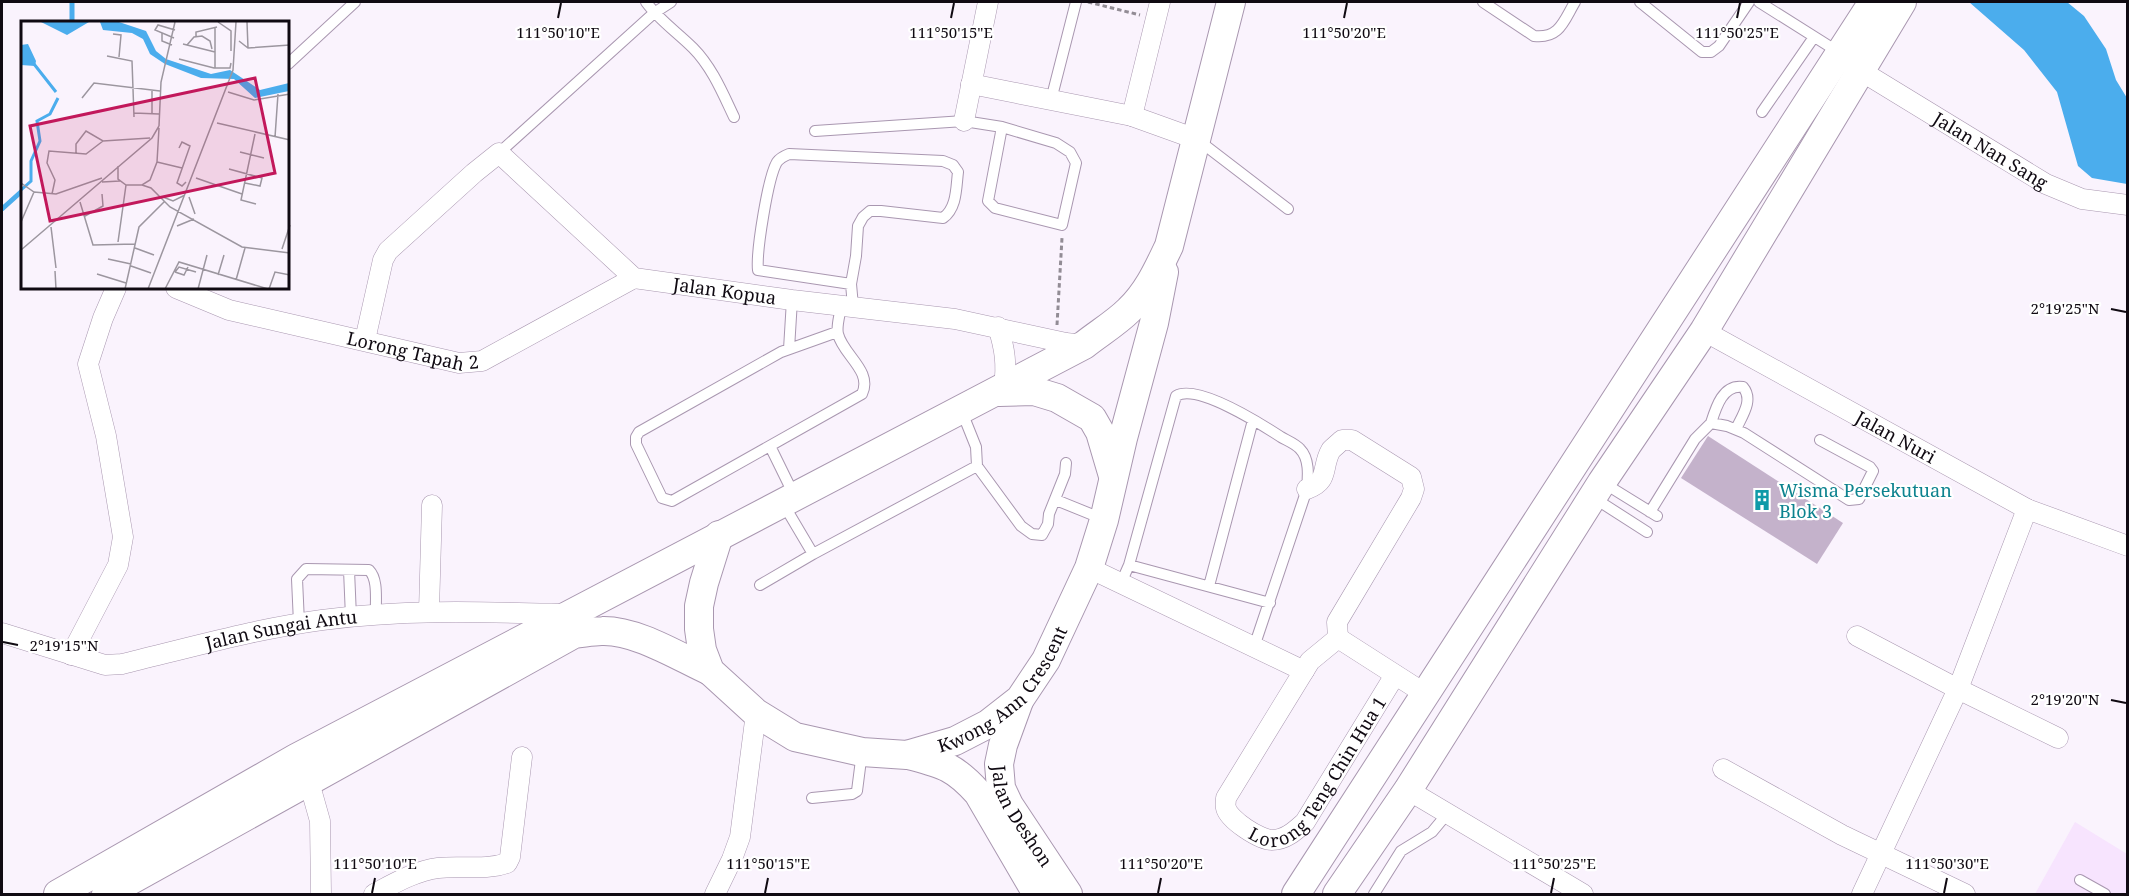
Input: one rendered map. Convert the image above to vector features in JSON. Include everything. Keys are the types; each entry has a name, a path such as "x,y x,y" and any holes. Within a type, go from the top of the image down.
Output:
{"main road":[{"path":"58,894 296,758 1084,345 1129,310 1153,279 1169,246 1231,2"},
{"path":"1337,894 1408,790 1597,489 1704,331 1851,62 1873,2"},
{"path":"1296,894 1851,62 1902,2"},
{"name":"Kwong Ann Crescent","path":"720,535 699,606 702,650 710,671 756,713 795,737 862,752 907,754 955,741 988,724 1020,699 1046,660 1089,568 1104,520 1154,323 1169,246"},
{"path":"998,390 1034,392 1057,398 1092,418 1100,432 1114,478"},
{"path":"106,894 574,634 603,631 624,633 710,671"},
{"name":"Jalan Deshon","path":"1020,699 1003,745 999,764 1001,788 1009,805 1068,894"},
{"name":"Jalan Deshon","path":"907,754 944,764 967,780 978,793 1037,894"}],"street":[{"path":"964,121 988,2"},
{"path":"1132,117 1158,10"},
{"name":"Jalan Nan Sang","path":"1851,62 2046,184 2082,199 2127,205"},
{"path":"971,84 1132,117 1197,139"},
{"path":"365,340 383,261 388,250 499,153 634,278"},
{"name":"Jalan Kopua","path":"634,278 792,300 955,319 1084,345"},
{"name":"Lorong Tapah 2","path":"181,290 229,310 459,363 483,362 634,278"},
{"path":"71,655 118,565 123,537 106,436 88,364 115,290"},
{"path":"998,327 1005,346 1007,364 998,390"},
{"name":"Jalan Nuri","path":"1704,331 2027,509 2127,546"},
{"path":"1307,489 1315,486 1323,478 1331,450 1342,440 1352,440 1411,477 1414,489 1412,498 1336,627 1338,638 1427,695"},
{"path":"429,611 432,505"},
{"path":"1862,894 1958,689 2027,509"},
{"path":"1089,568 1304,671"},
{"name":"Jalan Sungai Antu","path":"2,633 105,665 122,664 299,623 351,617 429,611 568,614"},
{"path":"1857,636 2058,738"},
{"name":"Lorong Teng Chin Hua 1","path":"1338,638 1310,661 1226,798 1226,808 1235,821 1264,839 1274,841 1289,836 1305,822 1395,675"},
{"path":"715,894 732,860 740,837 756,713"},
{"path":"374,894 404,878 437,868 491,867 507,863 510,857 522,757"},
{"path":"1723,769 1882,854 1965,894"},
{"path":"309,782 320,821 321,894"},
{"path":"1408,790 1583,894"}],"lane":[{"path":"290,62 355,2"},
{"path":"646,2 654,13 695,50 719,85 734,117"},
{"path":"499,153 654,13 671,2"},
{"path":"1051,100 1076,2"},
{"path":"1483,2 1534,36 1545,37 1557,31 1575,2"},
{"path":"1640,2 1702,52 1711,52 1719,46 1749,2"},
{"path":"1759,2 1851,62"},
{"path":"1762,111 1814,37"},
{"path":"815,131 964,121 1002,127 1056,143 1070,152 1076,163 1062,225 995,208 988,201 1002,127"},
{"path":"1197,139 1288,208"},
{"path":"837,332 789,349 639,432 636,444 662,498 672,501 862,394 865,385 862,374 839,339 837,332 847,306 851,284 856,256 858,226 870,211 943,218 949,214 955,199 958,172 953,165 943,161 789,154 780,158 769,186 758,270 851,284"},
{"path":"789,349 792,300"},
{"path":"1597,489 1654,514 1695,439 1712,423 1716,409 1727,391 1735,386 1743,387 1749,399 1736,429"},
{"path":"1121,583 1129,565 1176,396 1187,393 1236,409 1301,450 1307,464 1308,477 1307,489 1254,647"},
{"path":"961,409 976,447 977,466 1021,526 1032,534 1045,533 1066,463"},
{"path":"1209,586 1253,420"},
{"path":"1712,423 1736,429 1849,500 1859,499 1873,471 1820,440"},
{"path":"770,446 788,499 813,554"},
{"path":"760,585 977,466"},
{"path":"1597,489 1647,532"},
{"path":"1056,500 1104,520"},
{"path":"1129,565 1270,603"},
{"path":"299,623 297,579 306,569 369,570 374,575 376,616"},
{"path":"349,570 351,617"},
{"path":"812,798 852,794 857,791 862,752"},
{"path":"1374,894 1401,851 1432,831 1447,814"},
{"path":"2080,880 2105,894"}],"path":[{"path":"1087,2 1158,10"},
{"path":"1055,340 1059,310 1062,225"}],"shaded area":[{"path":"2075,822 2127,854 2127,894 2035,894"}],"water":[{"path":"1969,2 2067,2 2084,16 2106,49 2116,80 2127,98 2127,184 2092,178 2078,166 2057,92 2024,50"}],"building":[{"name":"Wisma Persekutuan Blok 3","path":"1708,436 1843,523 1817,564 1681,478"}],"waterway":[{"path":"72,2 72,21"},
{"path":"2,209 21,192"}],"place":[{"name":"Wisma Persekutuan Blok 3","path":"1762,500"}]}
